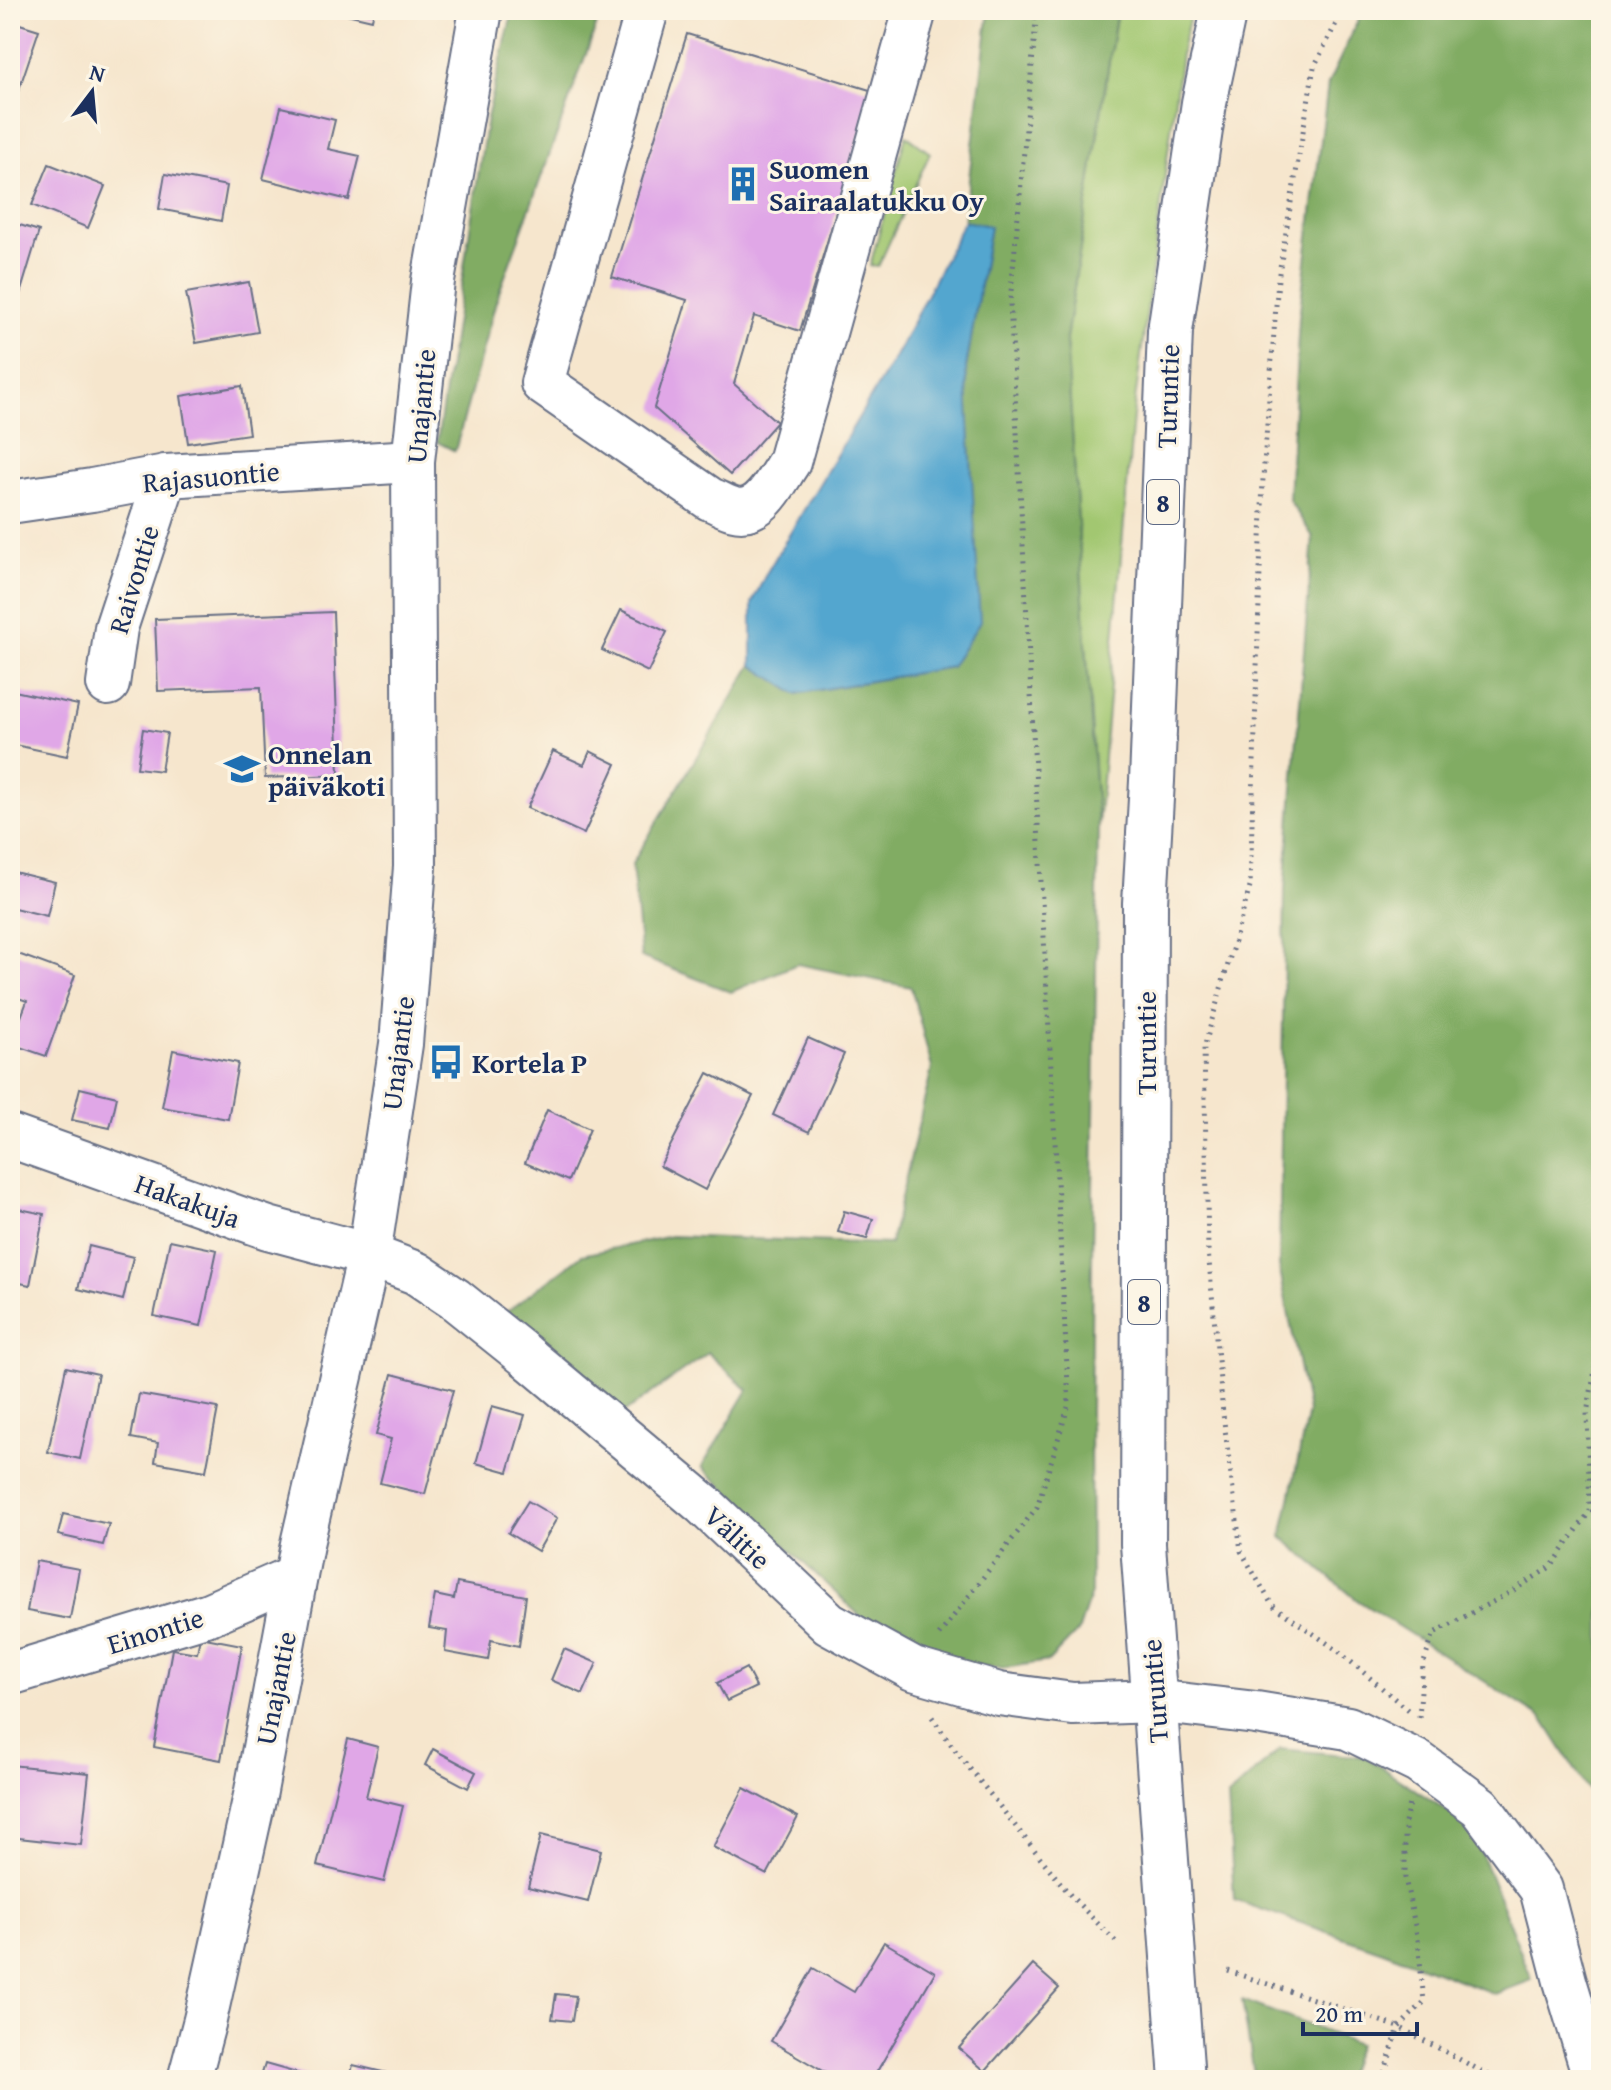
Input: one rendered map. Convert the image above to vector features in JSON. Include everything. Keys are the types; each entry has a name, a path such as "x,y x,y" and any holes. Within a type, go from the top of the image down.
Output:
{"highway":[{"name":"Turuntie","path":"1182,2080 1143,1544 1145,903 1170,331 1204,103 1224,10"}],"street":[{"name":"Unajantie","path":"189,2080 256,1791 296,1576 369,1255 401,1044 415,867 413,461 433,281 481,10"},
{"path":"647,10 542,383 710,499 745,511 759,504 789,462 915,10"},
{"name":"Rajasuontie","path":"10,502 166,476 413,461"},
{"name":"Raivontie","path":"108,684 116,628 166,476"},
{"name":"Hakakuja","path":"10,1136 268,1228 369,1255"},
{"name":"Välitie","path":"369,1255 416,1273 455,1299 703,1504 829,1623 913,1669 999,1694 1073,1704 1154,1701 1348,1728 1418,1762 1480,1807 1541,1889 1595,2080"},
{"name":"Einontie","path":"10,1674 209,1614 296,1576"}],"path":[{"path":"1037,10 1010,302 1069,1404 1037,1507 913,1669 927,1710 955,1750 1071,1896 1116,1942"},
{"path":"1343,10 1314,67 1278,279 1263,477 1250,887 1204,1048 1208,1250 1223,1414 1241,1551 1272,1605 1337,1650 1419,1719 1423,1665 1434,1633 1552,1566 1590,1511 1587,1413 1601,1338"},
{"path":"1382,2080 1399,2027 1424,2002 1418,1940 1405,1878 1405,1823 1418,1762"},
{"path":"1228,1971 1399,2027 1498,2080"}],"green space":[{"path":"513,10 602,10 496,301 455,451 437,442 487,118"},
{"path":"989,10 1117,10 1066,339 1098,827 1090,1410 1091,1593 1079,1630 1049,1661 1004,1668 960,1664 877,1632 702,1467 748,1390 708,1353 625,1412 506,1312 582,1255 671,1236 890,1244 932,1068 911,987 797,964 731,992 641,957 632,864 752,665 796,694 951,667 979,622 966,368 990,227 964,221"},
{"path":"1117,10 1192,10 1182,46 1133,416 1098,827 1066,339"},
{"path":"1363,10 1601,10 1601,1810 1542,1718 1357,1600 1282,1537 1308,1411 1279,1266 1285,889 1313,537 1289,500 1299,317 1328,84"},
{"path":"906,135 930,153 878,267 870,266"},
{"path":"1280,1749 1366,1757 1470,1826 1532,1980 1495,1994 1383,1951 1234,1900 1228,1797"},
{"path":"1242,2000 1358,2044 1345,2080 1255,2080"}],"water":[{"path":"964,221 990,226 966,368 980,622 951,667 796,694 752,665 752,603 766,574 901,346"}],"building":[{"path":"330,10 374,10 372,20"},
{"path":"10,21 39,30 11,113 10,113"},
{"name":"Suomen Sairaalatukku Oy","path":"687,34 873,91 800,331 754,316 734,384 777,422 730,475 654,408 687,300 612,277"},
{"path":"281,107 335,120 328,149 360,156 349,200 263,179"},
{"path":"49,164 105,186 88,228 32,205"},
{"path":"165,174 227,186 221,221 159,209"},
{"path":"10,222 39,231 20,294 10,291"},
{"path":"249,282 258,332 196,343 186,293"},
{"path":"242,386 249,434 188,443 181,396"},
{"path":"10,590 17,632 10,633"},
{"path":"621,610 667,632 648,672 602,650"},
{"path":"333,612 339,775 265,778 261,687 158,691 155,619"},
{"path":"10,690 78,705 67,756 10,744"},
{"path":"143,729 167,733 161,771 137,768"},
{"path":"553,751 584,765 590,751 616,764 584,834 527,808"},
{"path":"10,871 55,882 47,916 10,907"},
{"path":"10,951 75,975 46,1056 11,1044 27,1001 10,995"},
{"path":"808,1038 844,1054 809,1132 773,1115"},
{"path":"173,1050 238,1063 228,1119 162,1107"},
{"path":"708,1073 753,1096 705,1190 660,1166"},
{"path":"80,1088 117,1097 110,1128 72,1120"},
{"path":"547,1110 590,1129 568,1181 525,1163"},
{"path":"10,1207 44,1214 30,1285 10,1281"},
{"path":"844,1211 873,1219 867,1239 838,1232"},
{"path":"170,1240 217,1250 201,1326 154,1316"},
{"path":"89,1246 133,1257 123,1300 78,1289"},
{"path":"66,1367 98,1374 80,1459 48,1452"},
{"path":"392,1374 453,1390 425,1494 380,1483 391,1439 376,1435"},
{"path":"139,1394 218,1408 206,1471 155,1462 158,1443 131,1438"},
{"path":"492,1406 525,1415 508,1472 476,1463"},
{"path":"528,1501 557,1518 538,1551 508,1533"},
{"path":"63,1514 109,1524 103,1545 58,1535"},
{"path":"36,1561 79,1569 70,1619 27,1611"},
{"path":"457,1583 526,1596 519,1646 491,1640 488,1660 445,1652 447,1631 429,1628 435,1595 454,1599"},
{"path":"200,1637 242,1645 221,1760 154,1747 172,1649 197,1653"},
{"path":"564,1649 597,1663 583,1694 551,1680"},
{"path":"746,1668 756,1687 727,1701 717,1683"},
{"path":"348,1739 378,1747 366,1797 403,1806 384,1882 317,1866"},
{"path":"433,1749 476,1772 468,1788 425,1765"},
{"path":"10,1765 89,1773 81,1845 10,1837"},
{"path":"744,1788 798,1817 767,1875 713,1847"},
{"path":"541,1835 601,1850 588,1902 528,1887"},
{"path":"884,1942 935,1972 872,2080 838,2080 771,2041 813,1968 854,1992"},
{"path":"1033,1965 1059,1988 985,2071 959,2048"},
{"path":"556,1994 576,1996 572,2021 552,2019"},
{"path":"265,2064 318,2079 318,2080 260,2080"},
{"path":"353,2065 387,2073 385,2080 349,2080"}],"place":[{"name":"Suomen Sairaalatukku Oy","path":"743,184"},
{"name":"Onnelan päiväkoti","path":"242,769"},
{"name":"Kortela P","path":"446,1062"}]}
